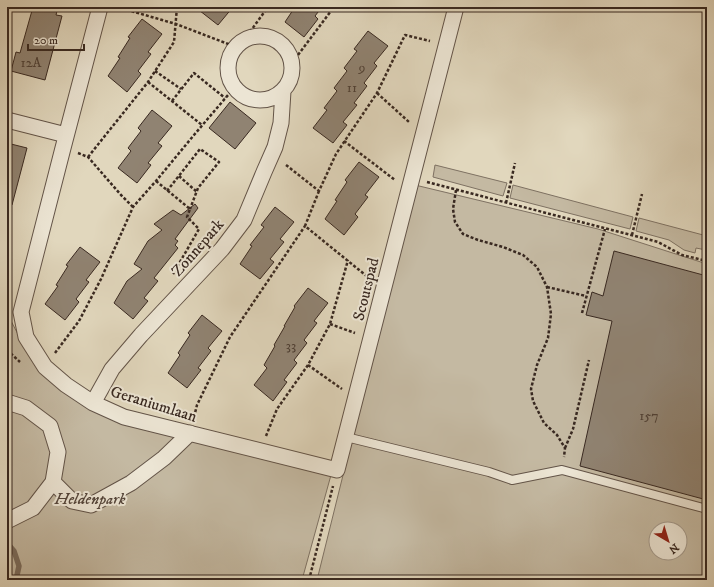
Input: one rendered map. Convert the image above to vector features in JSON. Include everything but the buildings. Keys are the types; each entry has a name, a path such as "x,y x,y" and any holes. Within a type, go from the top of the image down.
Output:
{"street":[{"name":"Geraniumlaan","path":"100,7 21,312 26,337 45,367 66,385 93,403 124,417 337,470"},
{"name":"Scoutspad","path":"337,470 456,7"},
{"path":"283,92 274,98 263,100 252,100 242,95 230,93 228,67 230,56 240,44 254,36 264,36 274,39 283,45 289,53 292,63"},
{"name":"Zonnepark","path":"93,403 112,369 141,335 222,249 244,220 275,148 281,124 283,92 289,83 292,73 292,63"},
{"path":"7,120 64,142"},
{"path":"7,402 26,408 50,426 58,452 54,482 33,508 7,521"},
{"path":"54,482 72,501 91,505 131,483 164,458 190,434"}],"lane":[{"path":"346,437 489,472 512,480 562,470 707,509"}],"path":[{"path":"117,7 240,44 268,7"},
{"path":"88,157 148,82 174,42 177,7"},
{"path":"292,63 334,7"},
{"path":"190,434 197,405 230,337 305,226 336,154 377,93 404,35 446,44"},
{"path":"155,71 181,89"},
{"path":"45,367 82,314 101,279 133,207 230,93 194,73 172,101"},
{"path":"148,82 202,125"},
{"path":"377,93 423,135"},
{"path":"344,141 410,184 456,190 658,242 682,255 707,260"},
{"path":"64,142 88,157 120,195 133,207"},
{"path":"167,191 200,149 219,162 198,188 187,216 199,229 172,275"},
{"path":"272,154 319,191"},
{"path":"506,203 515,163"},
{"path":"179,176 197,192"},
{"path":"156,181 190,209"},
{"path":"456,190 453,209 455,222 463,234 523,255 536,267 547,287 551,314 548,338 537,364 531,389 533,401 544,422 557,435 565,448"},
{"path":"632,236 642,194"},
{"path":"305,226 383,289"},
{"path":"582,313 605,229"},
{"path":"259,450 277,409 308,365 330,324 348,260"},
{"path":"547,287 586,296"},
{"path":"330,324 370,338"},
{"path":"562,470 565,448 573,429 589,360"},
{"path":"308,365 355,398"},
{"path":"309,580 337,470"}],"green space":[{"path":"435,165 507,183 503,196 433,177"},
{"path":"415,185 598,229 707,264 707,580 317,580"},
{"path":"513,185 633,217 630,229 510,198"},
{"path":"639,218 707,236 706,250 696,248 695,253 684,250 669,240 636,231"},
{"name":"Heldenpark","path":"7,319 10,319 21,340 65,391 331,475 302,580 7,580"}],"waterway":[{"path":"7,543 14,551 19,566 16,580"}]}
